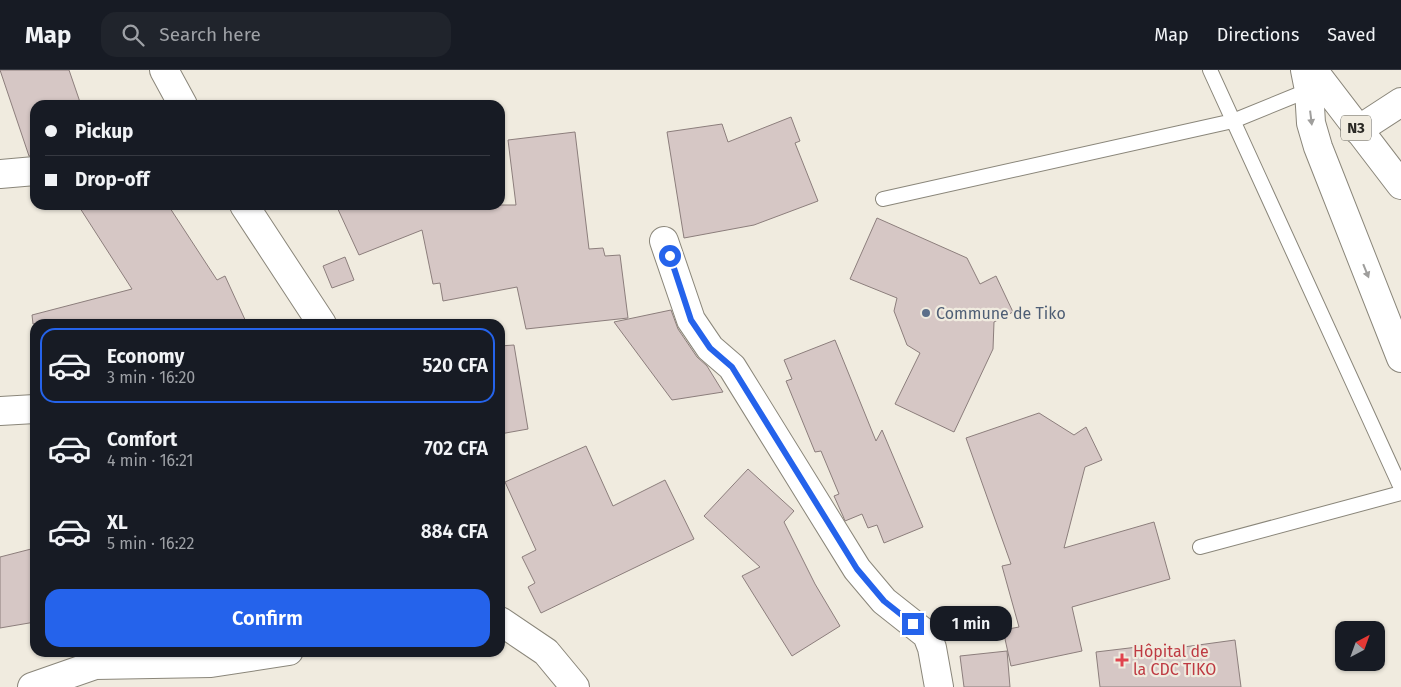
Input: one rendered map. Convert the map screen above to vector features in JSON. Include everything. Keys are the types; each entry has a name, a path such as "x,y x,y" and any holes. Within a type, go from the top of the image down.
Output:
{"main road":[{"path":"164,70 181,100"},
{"path":"1309,77 1311,123 1318,147 1401,358"},
{"name":"N3","path":"1309,77 1358,130 1401,184"},
{"path":"1358,130 1401,102"},
{"path":"0,174 30,171"},
{"path":"247,210 319,319"},
{"path":"664,241 691,320 710,348 732,367 857,569 884,601 927,635 932,648 940,687"},
{"path":"0,411 30,409"},
{"path":"505,624 546,652 575,687"},
{"path":"32,687 95,665 211,663 250,657"}],"lane":[{"path":"1210,70 1401,488"},
{"path":"883,199 1233,121 1309,77"},
{"path":"1200,547 1401,493"}],"building":[{"path":"0,70 69,70 79,100 30,100 29,156"},
{"path":"791,117 800,141 795,143 818,201 754,225 684,238 667,132 722,124 728,142"},
{"path":"575,132 589,249 603,248 605,256 620,255 628,318 526,329 517,287 443,301 440,283 433,284 422,230 359,255 338,210 505,210 505,205 516,205 508,140"},
{"path":"81,210 171,210 217,280 225,276 245,319 32,319 32,315 132,289"},
{"path":"877,218 967,258 980,284 996,276 1013,312 994,322 993,349 954,432 895,404 920,353 907,345 894,311 897,298 850,279"},
{"path":"345,257 354,280 332,288 323,266"},
{"path":"671,310 678,329 697,357 707,366 723,392 672,400 614,322"},
{"path":"835,340 876,441 882,430 923,527 884,543 877,525 868,528 862,514 845,521 834,496 839,494 821,451 815,452 786,381 792,379 784,360"},
{"path":"514,345 528,429 505,433 505,346"},
{"path":"1039,413 1074,435 1086,427 1102,460 1085,467 1064,548 1154,522 1170,579 1072,607 1082,651 1011,666 1003,630 1019,627 1002,566 1011,564 966,438"},
{"path":"586,446 613,506 665,480 694,539 541,613 528,587 535,583 522,557 536,550 505,482"},
{"path":"748,469 794,511 784,522 815,584 840,626 792,656 742,576 760,567 704,516"},
{"path":"30,549 30,623 0,628 0,557"},
{"name":"Hôpital de la CDC TIKO","path":"1235,640 1241,687 1100,687 1096,652 1146,646 1147,652"},
{"path":"1007,651 1010,687 964,687 960,656"}],"place":[{"name":"Commune de Tiko","path":"926,313"},
{"name":"Hôpital de la CDC TIKO","path":"1122,660"}],"route":[{"path":"670,256 691,320 710,348 732,367 857,569 884,601 913,624"}]}
